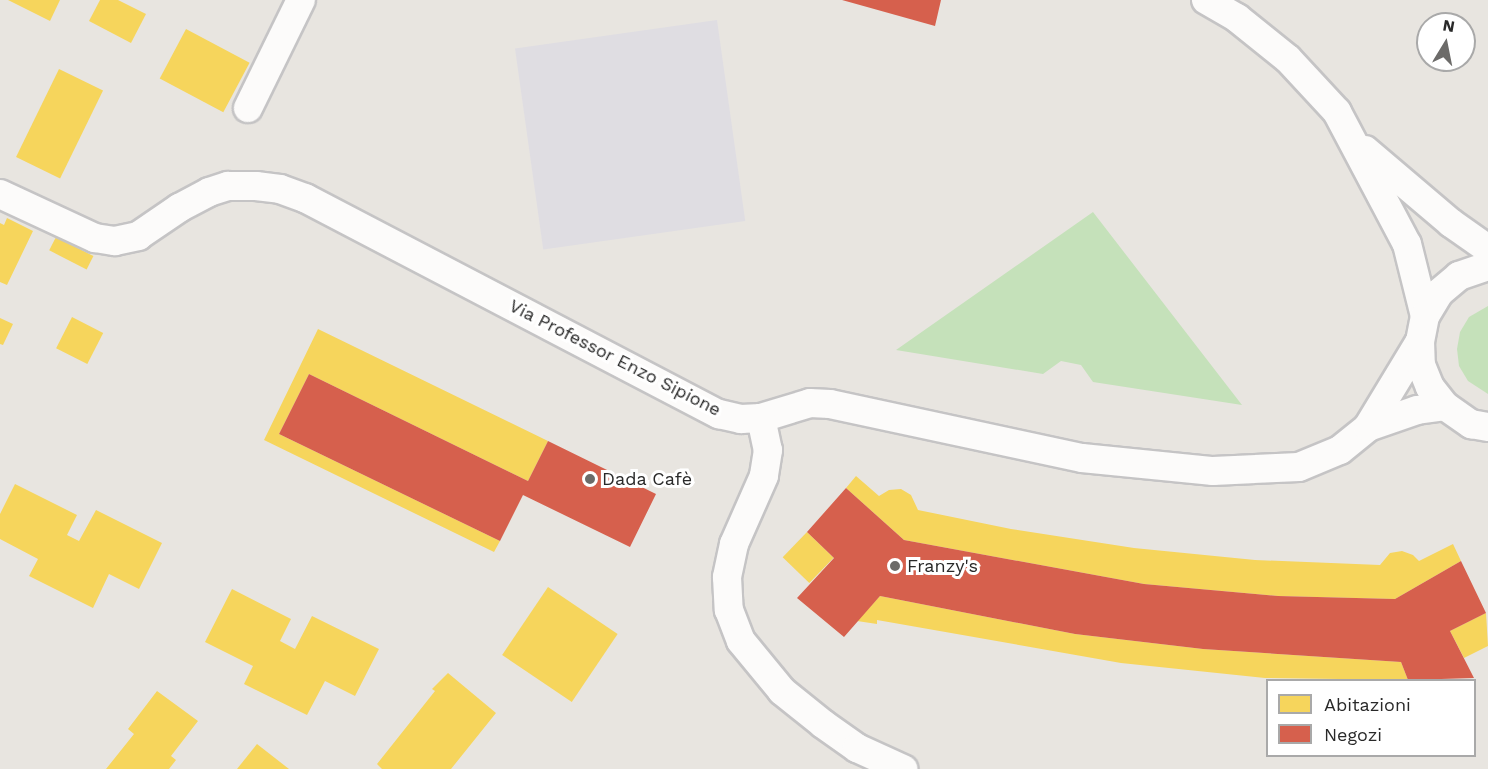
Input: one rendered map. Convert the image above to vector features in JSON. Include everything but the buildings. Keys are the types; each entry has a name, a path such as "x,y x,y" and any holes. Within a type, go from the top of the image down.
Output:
{"street":[{"path":"248,108 301,0"},
{"path":"1206,0 1237,18 1288,59 1337,112 1407,244 1423,328 1421,365 1430,387 1444,406 1471,424 1488,427"},
{"path":"1354,141 1450,223 1488,249"},
{"name":"Via Professor Enzo Sipione","path":"0,194 95,238 115,241 138,236 179,208 209,192 228,186 280,189 305,198 718,414 741,419 761,418 810,403 830,404 1082,458 1213,471 1299,466 1340,450 1368,427"},
{"path":"1368,427 1423,328 1439,293 1459,276 1488,266"},
{"path":"1368,427 1417,410 1444,406"},
{"path":"761,418 768,450 764,477 734,544 726,577 729,610 741,641 782,691 823,724 857,748 903,769"}],"shaded area":[{"path":"717,20 745,221 543,249 515,48"}],"green space":[{"path":"1093,212 1242,405 1093,382 1081,365 1061,361 1043,374 896,350"},
{"path":"1488,306 1488,394 1468,381 1459,366 1457,349 1460,332 1469,317"}],"place":[{"name":"Dada Cafè","path":"590,479"},
{"name":"Franzy's","path":"895,566"}]}
